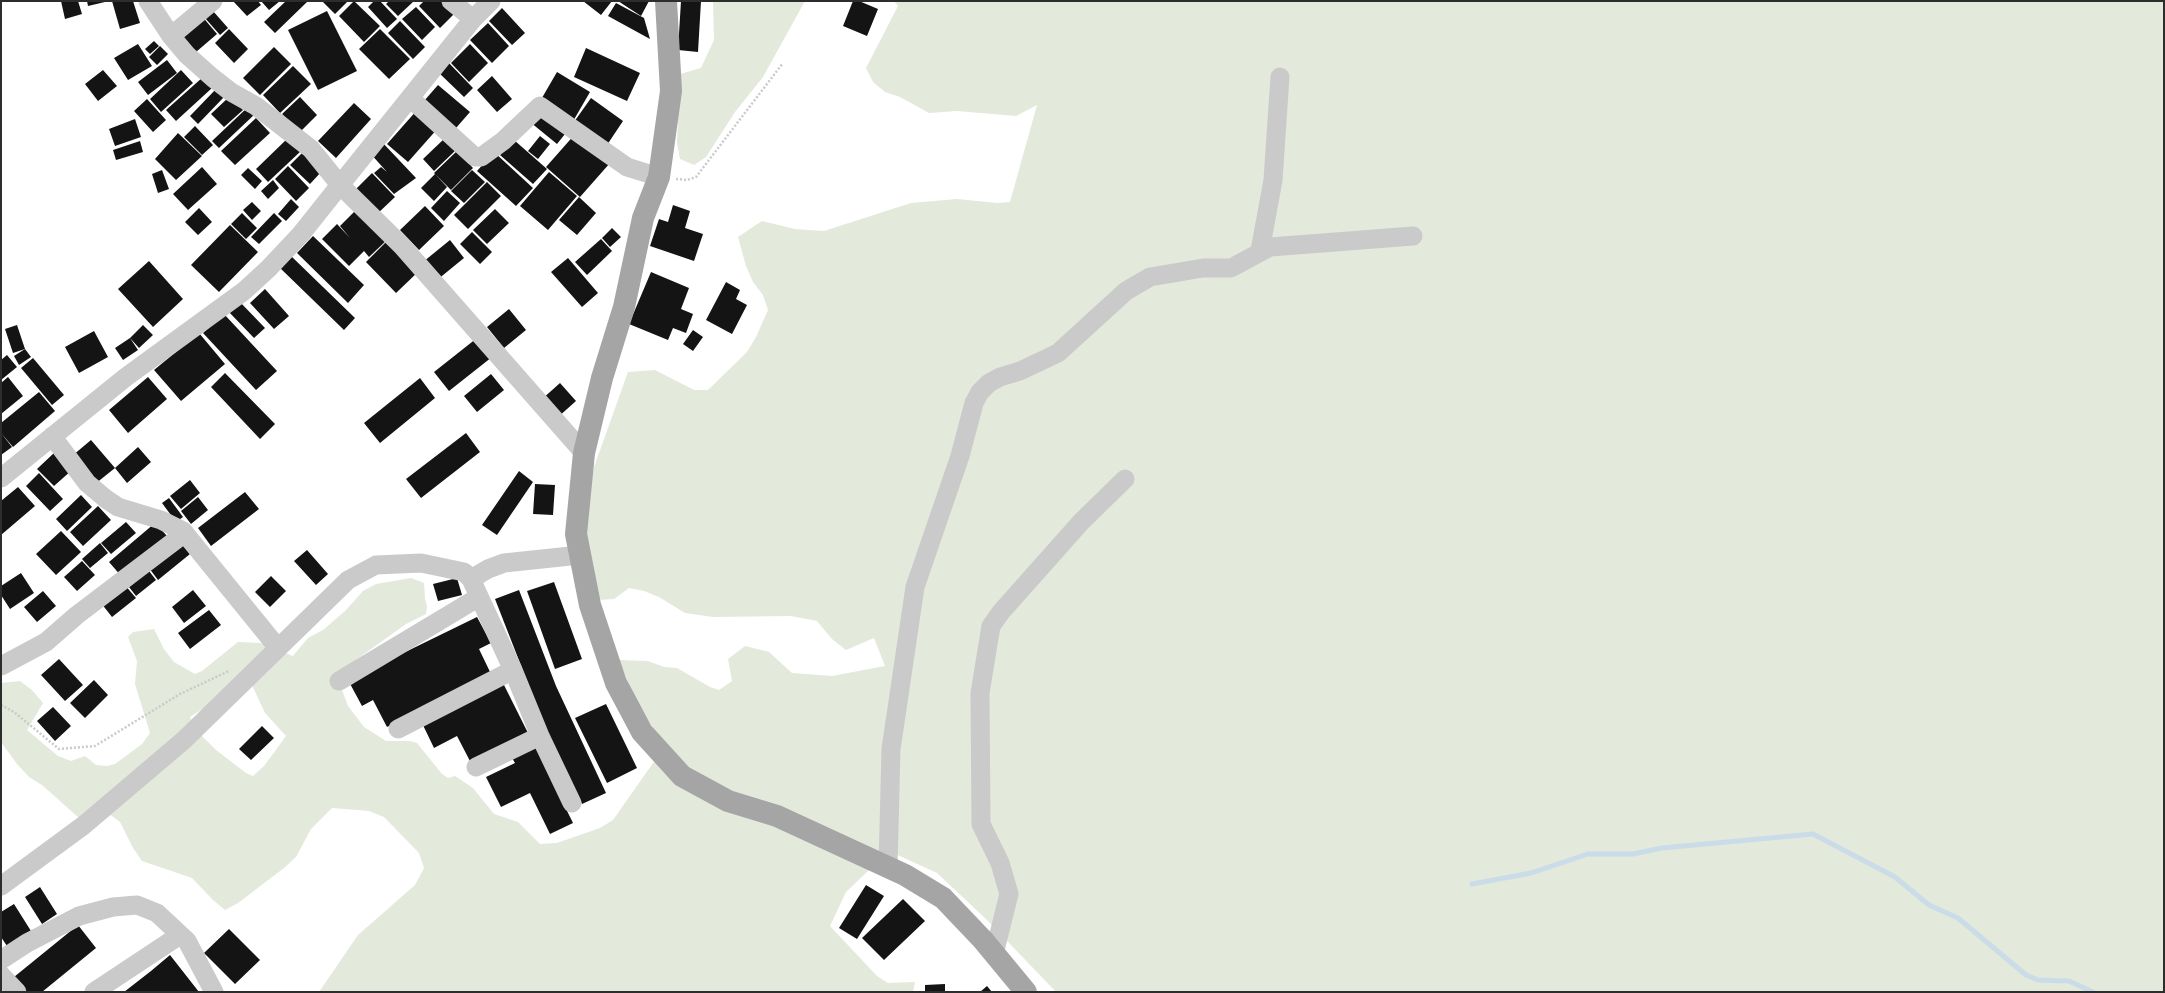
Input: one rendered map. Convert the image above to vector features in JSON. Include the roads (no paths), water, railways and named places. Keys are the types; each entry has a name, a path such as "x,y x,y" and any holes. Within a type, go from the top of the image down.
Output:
{"main road":[{"path":"666,1 670,91 660,177 643,218 624,307 602,378 584,453 576,534 590,605 616,684 642,732 682,776 728,801 777,816 888,867 943,898 1026,992"}],"street":[{"path":"148,1 170,36 212,78 231,92 256,106 311,149 340,185 402,246 584,453"},
{"path":"170,36 213,1"},
{"path":"451,1 473,19"},
{"path":"1,478 126,377 244,291 268,269 300,234 473,19 491,1"},
{"path":"1260,251 1273,180 1280,77"},
{"path":"410,98 475,157 481,157 503,141 540,106 627,167 660,177"},
{"path":"888,867 891,749 915,587 960,456 974,403 989,383 1000,377 1020,372 1058,353 1126,291 1150,277 1203,268 1231,268 1245,262 1260,251 1270,247 1413,236"},
{"path":"52,436 96,492 118,507 161,520 180,528 278,648"},
{"path":"994,954 1009,894 1000,863 981,824 980,693 991,626 1001,612 1081,522 1125,479"},
{"path":"1,666 46,642 77,615 185,533"},
{"path":"471,579 488,569 504,563 580,555"},
{"path":"1,886 84,825 184,740 348,580 376,565 422,563 464,572 471,579 513,670 540,736 572,803"},
{"path":"339,681 479,597"},
{"path":"398,729 513,670"},
{"path":"476,767 540,736"},
{"path":"1,960 26,943 79,916 126,905 137,905 152,910 186,941 214,992"},
{"path":"94,992 180,935"},
{"path":"1,975 17,992"}],"waterway":[{"path":"1472,884 1531,873 1588,854 1633,854 1662,848 1813,834 1895,877 1929,905 1958,918 2026,975 2038,980 2069,981 2093,992"}]}
